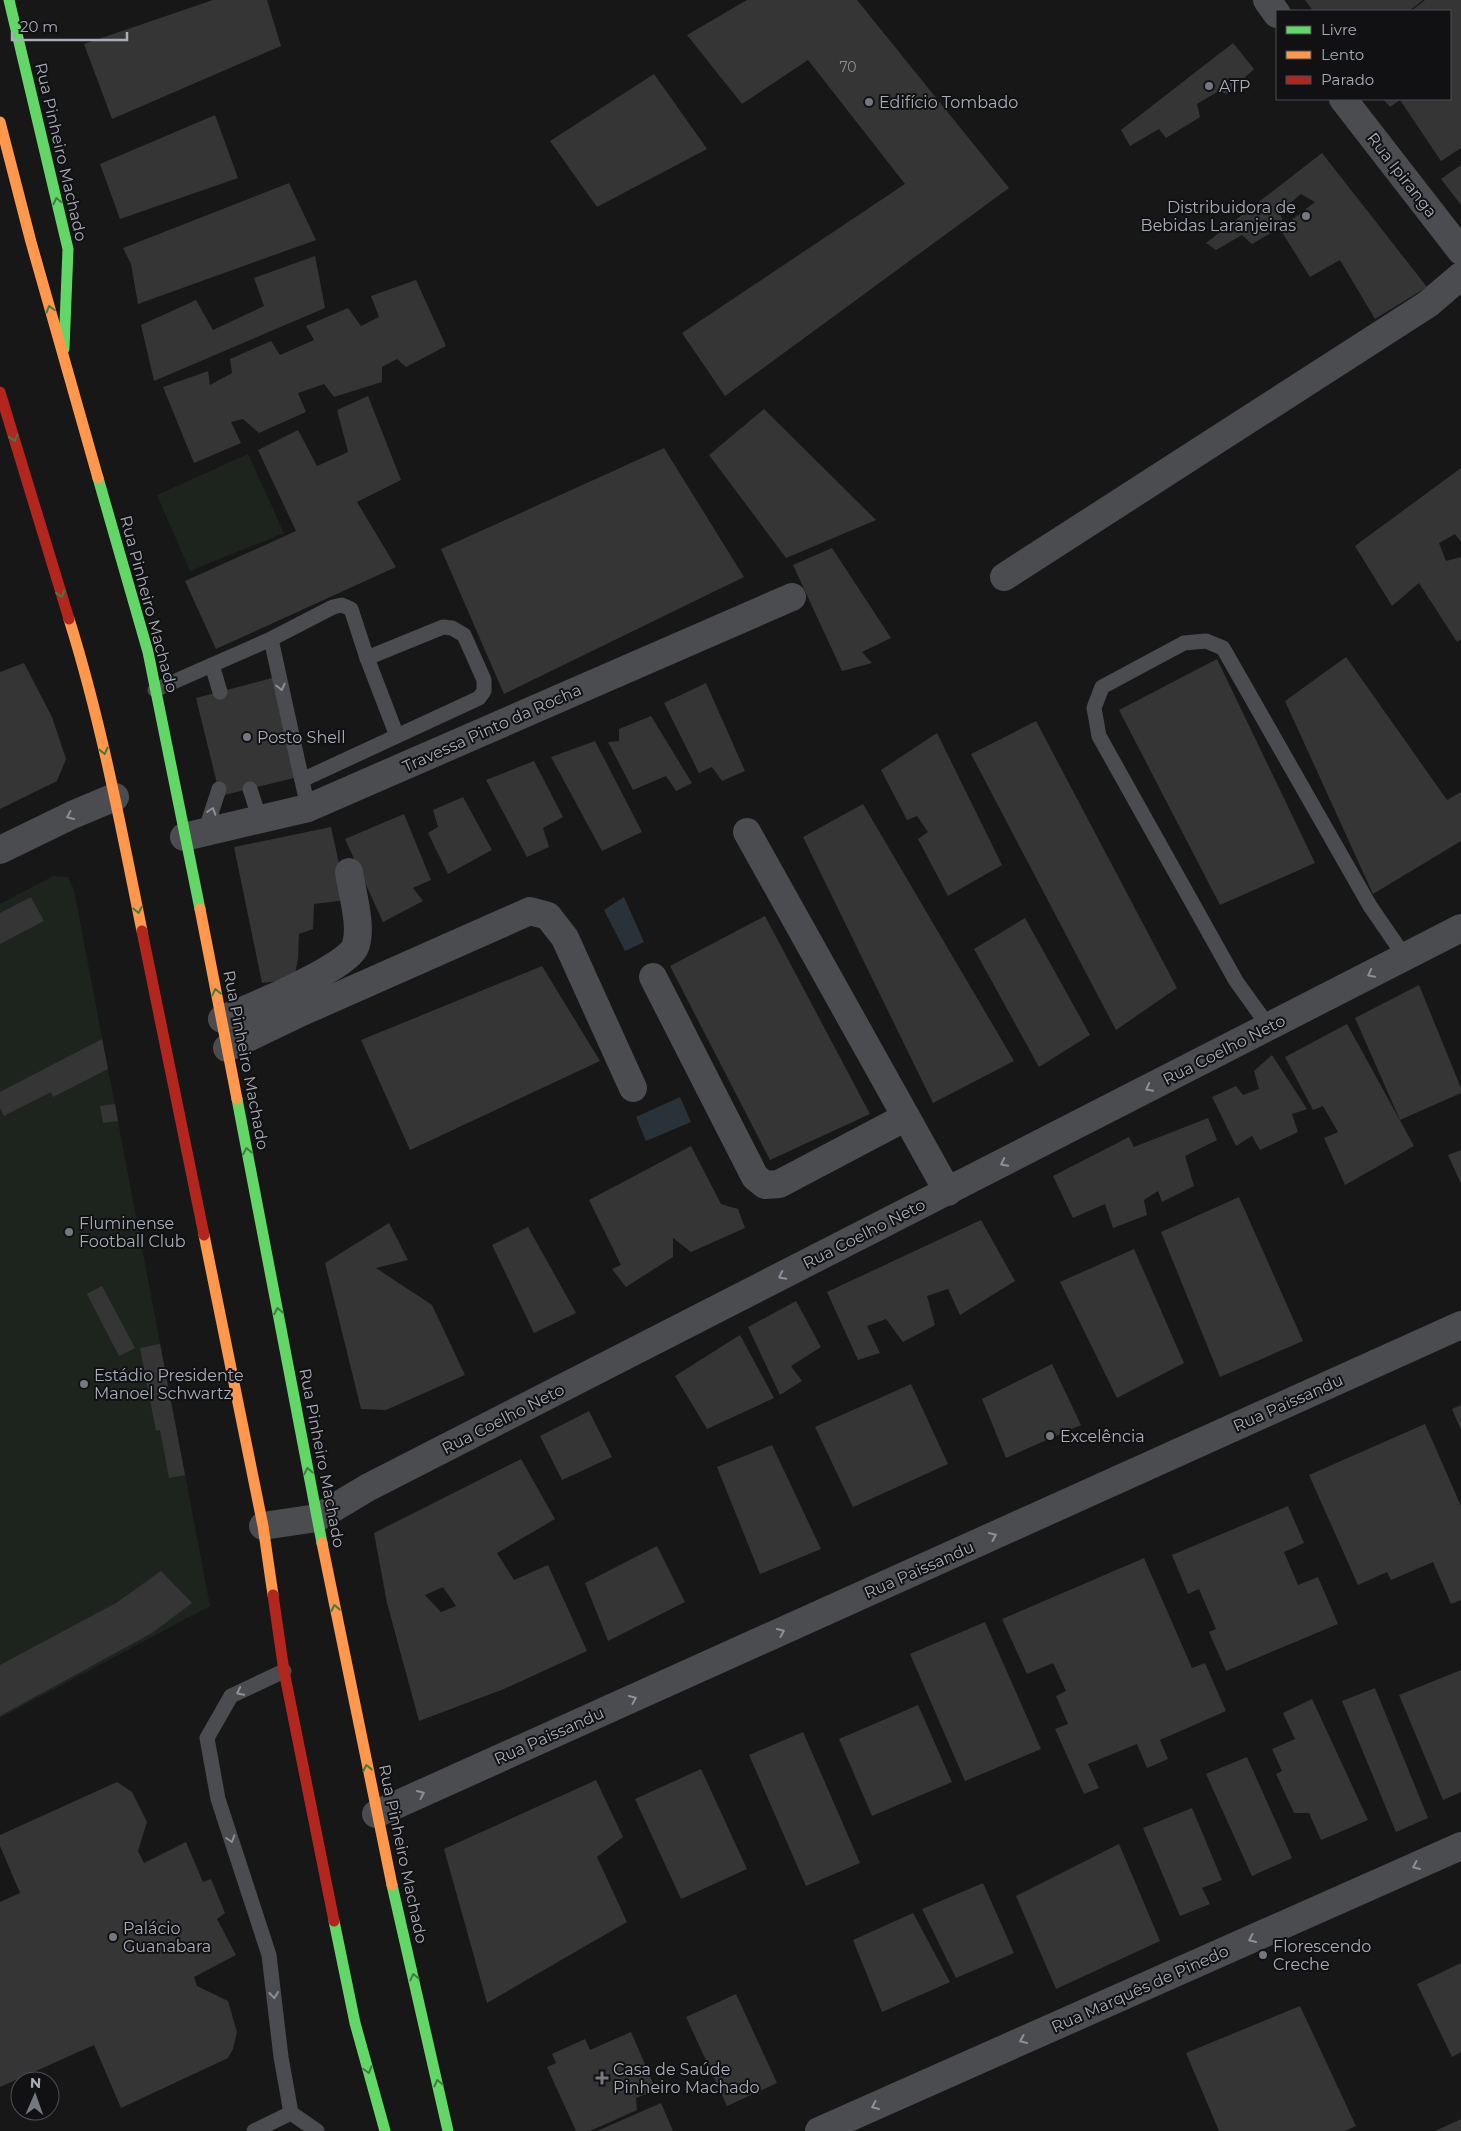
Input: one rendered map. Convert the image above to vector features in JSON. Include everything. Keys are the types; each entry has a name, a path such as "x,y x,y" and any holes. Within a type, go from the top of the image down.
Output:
{"main road":[{"name":"Rua Pinheiro Machado","path":"9,0 68,249 63,355 148,652 155,690 194,835 227,1048 317,1518 376,1814 448,2131"},
{"path":"0,122 63,355"},
{"path":"0,392 81,657 115,797 263,1526 284,1671 355,2023 385,2131"}],"street":[{"path":"1267,0 1276,13"},
{"name":"Rua Ipiranga","path":"1344,100 1461,251"},
{"path":"1004,577 1428,304 1461,276"},
{"name":"Travessa Pinto da Rocha","path":"194,835 308,808 792,597"},
{"path":"0,850 72,815 115,797"},
{"path":"746,832 948,1192"},
{"path":"222,1020 262,1004 312,978 338,963 355,949 359,929 349,872"},
{"path":"227,1048 302,1012 530,911 548,916 565,938 634,1088"},
{"name":"Rua Coelho Neto","path":"263,1526 317,1518 367,1488 1461,928"},
{"path":"653,977 755,1177 765,1185 779,1184 906,1117"},
{"name":"Rua Paissandu","path":"376,1814 1461,1325"},
{"name":"Rua Marquês de Pinedo","path":"819,2131 1461,1846"}],"lane":[{"path":"155,690 342,605 351,609 367,658 397,736"},
{"path":"302,780 479,698 484,691 484,680 464,635 452,628 443,627 367,658"},
{"path":"270,639 308,808"},
{"path":"1269,1027 1236,981 1099,736 1094,708 1102,687 1184,643 1206,640 1223,648 1370,906 1405,957"},
{"path":"212,665 220,692"},
{"path":"194,835 218,789"},
{"path":"250,789 260,820"},
{"path":"284,1671 231,1696 207,1738 218,1799 269,1955 281,2057 291,2114 316,2131"},
{"path":"254,2131 291,2114"}],"shaded area":[{"path":"248,454 284,533 190,571 157,495"},
{"name":"Fluminense Football Club","path":"53,876 68,877 74,890 210,1606 0,1718 0,904"},
{"path":"624,897 644,942 625,951 604,910"},
{"path":"680,1097 691,1122 646,1141 636,1117"}],"building":[{"path":"213,0 267,0 281,46 112,119 84,44"},
{"path":"747,0 857,0 1009,188 725,396 682,333 905,184 808,60 742,104 687,35"},
{"path":"1305,0 1423,0 1410,10 1312,10"},
{"path":"1425,0 1461,0 1461,148 1441,161 1400,100 1451,100 1451,10 1412,10"},
{"path":"1233,43 1254,69 1227,94 1219,91 1197,104 1200,117 1166,138 1159,129 1130,146 1121,130"},
{"path":"654,74 707,149 597,207 550,141"},
{"path":"1384,100 1400,100 1390,107"},
{"path":"215,115 238,178 120,219 100,164"},
{"path":"1322,153 1427,287 1375,319 1340,260 1310,277 1280,229 1285,225 1252,244 1242,235 1216,250 1206,243","holes":["1301,194 1315,202 1285,225 1279,212"]},
{"path":"1461,165 1461,205 1441,179"},
{"path":"289,183 316,240 138,304 131,264 123,248"},
{"path":"315,256 325,308 154,381 141,325 196,300 213,330 264,306 254,278"},
{"path":"416,280 446,346 406,367 397,359 382,367 382,382 334,397 324,384 298,393 306,412 259,433 243,419 231,422 241,443 194,463 163,387 208,371 210,385 232,373 230,359 271,341 280,355 314,340 306,326 348,308 361,326 379,317 371,296"},
{"path":"368,396 401,480 357,502 396,567 216,649 185,581 296,531 258,450 298,430 317,466 348,452 337,410"},
{"path":"764,409 876,520 786,558 709,455"},
{"path":"664,448 744,577 504,694 441,549"},
{"path":"1461,468 1461,542 1455,534 1439,543 1446,561 1461,557 1461,639 1457,642 1419,583 1392,606 1355,546"},
{"path":"832,548 891,638 862,652 872,663 842,671 793,565"},
{"path":"1346,657 1447,800 1461,792 1461,841 1373,894 1285,701"},
{"path":"1217,659 1315,863 1220,905 1119,710"},
{"path":"24,663 52,717 66,759 57,781 0,809 0,672"},
{"name":"Posto Shell","path":"272,678 298,777 220,796 196,698"},
{"path":"706,683 745,771 722,781 712,767 699,773 664,703"},
{"path":"651,716 692,783 676,791 666,776 633,790 608,742 619,741 619,729"},
{"path":"1036,721 1177,988 1116,1030 971,754"},
{"path":"937,733 1002,865 948,896 918,839 928,832 917,816 907,820 881,770"},
{"path":"595,741 642,832 602,851 551,757"},
{"path":"534,761 563,817 543,828 549,847 527,857 486,780"},
{"path":"463,797 492,850 448,874 428,833 438,827 433,810"},
{"path":"863,804 1014,1061 933,1103 803,837"},
{"path":"404,814 431,880 413,888 423,901 383,922 345,839"},
{"path":"331,827 347,900 314,904 313,929 299,934 298,959 294,979 262,983 234,847"},
{"path":"31,897 44,921 0,944 0,913"},
{"path":"765,916 870,1114 770,1160 670,966"},
{"path":"1025,918 1090,1035 1039,1067 974,949"},
{"path":"542,966 600,1061 410,1150 361,1040"},
{"path":"1419,985 1461,1088 1461,1093 1400,1120 1355,1018"},
{"path":"1347,1024 1414,1146 1345,1185 1324,1138 1338,1132 1323,1106 1313,1110 1285,1057"},
{"path":"102,1039 108,1069 53,1097 51,1092 4,1116 0,1108 0,1092"},
{"path":"1272,1055 1307,1109 1292,1114 1298,1132 1260,1150 1252,1136 1236,1146 1212,1097 1236,1086 1243,1095 1259,1089 1254,1071"},
{"path":"115,1104 118,1121 103,1123 100,1106"},
{"path":"1208,1118 1217,1140 1185,1156 1194,1186 1162,1202 1158,1191 1144,1200 1147,1215 1113,1228 1105,1204 1073,1218 1053,1176 1129,1137 1134,1147"},
{"path":"691,1146 721,1204 738,1209 745,1228 691,1252 673,1238 673,1257 626,1287 612,1269 621,1265 589,1200"},
{"path":"1461,1150 1461,1184 1448,1155"},
{"path":"1239,1197 1303,1341 1220,1377 1161,1232"},
{"path":"981,1220 1015,1281 960,1315 948,1289 927,1296 935,1325 903,1342 886,1319 867,1326 880,1353 858,1360 827,1292"},
{"path":"389,1223 408,1260 376,1268 432,1305 465,1375 386,1410 361,1409 325,1263"},
{"path":"528,1227 576,1313 534,1333 492,1245"},
{"path":"1134,1249 1184,1363 1117,1398 1060,1282"},
{"path":"102,1286 135,1348 119,1356 87,1294"},
{"path":"796,1301 821,1347 791,1366 802,1381 780,1395 748,1327"},
{"path":"740,1335 774,1398 707,1429 675,1376"},
{"path":"160,1344 185,1475 169,1478 160,1430 156,1431 140,1348"},
{"path":"1052,1364 1081,1425 1006,1458 982,1399"},
{"path":"911,1384 948,1464 853,1507 815,1427"},
{"path":"1461,1405 1461,1430 1452,1409"},
{"path":"589,1411 612,1457 562,1480 540,1436"},
{"path":"1425,1424 1461,1506 1461,1600 1451,1604 1433,1562 1391,1580 1387,1572 1358,1585 1309,1475"},
{"path":"772,1445 821,1549 760,1574 717,1467"},
{"path":"521,1459 555,1519 497,1553 514,1580 548,1565 587,1651 504,1689 419,1721 387,1603 374,1533","holes":["443,1587 456,1606 441,1612 425,1595"]},
{"path":"1288,1506 1304,1543 1284,1552 1298,1585 1318,1577 1338,1624 1226,1671 1209,1632 1216,1629 1199,1589 1188,1594 1172,1555"},
{"path":"657,1546 685,1602 608,1641 585,1583"},
{"path":"1144,1558 1192,1668 1205,1663 1226,1711 1160,1740 1168,1759 1147,1768 1137,1744 1088,1764 1099,1788 1084,1794 1055,1729 1068,1724 1056,1696 1066,1691 1053,1663 1027,1674 1002,1619"},
{"path":"161,1571 192,1603 152,1633 0,1716 0,1665 116,1603"},
{"path":"985,1622 1041,1749 965,1781 910,1654"},
{"path":"1461,1670 1461,1792 1443,1800 1399,1695"},
{"path":"1375,1688 1428,1818 1396,1832 1342,1701"},
{"path":"1312,1699 1368,1820 1321,1840 1309,1813 1294,1813 1276,1774 1282,1771 1272,1749 1295,1739 1283,1713"},
{"path":"918,1705 952,1782 872,1816 839,1739"},
{"path":"803,1732 860,1863 806,1886 749,1755"},
{"path":"1247,1757 1292,1858 1252,1876 1206,1774"},
{"path":"701,1769 747,1869 681,1899 635,1799"},
{"path":"596,1780 623,1837 597,1857 627,1922 487,2003 444,1849"},
{"name":"Palácio Guanabara","path":"117,1782 132,1792 147,1822 138,1851 144,1863 186,1842 203,1882 211,1879 225,1913 217,1919 236,1955 194,1977 197,1986 228,2001 237,2032 233,2049 228,2058 121,2108 94,2045 36,2071 10,2071 10,2083 0,2087 0,1902 20,1893 0,1846 0,1835"},
{"path":"1192,1808 1222,1880 1202,1888 1210,1904 1180,1916 1143,1828"},
{"path":"1119,1844 1160,1941 1056,1989 1016,1896"},
{"path":"983,1883 1014,1953 956,1978 922,1909"},
{"path":"913,1913 950,1982 882,2012 853,1940"},
{"path":"1461,1963 1461,2052 1452,2057 1417,1984"},
{"path":"736,1994 777,2083 727,2106 686,2017"},
{"path":"1300,2006 1356,2126 1345,2131 1219,2131 1186,2053"},
{"name":"Casa de Saúde Pinheiro Machado","path":"631,2032 656,2090 636,2098 637,2110 590,2131 576,2131 547,2067 556,2063 552,2054 585,2039 590,2050"},
{"path":"661,2103 673,2131 597,2131"},
{"path":"1461,2119 1461,2131 1435,2131"}],"traffic: fast":[{"path":"9,0 68,249 64,349"},
{"path":"98,478 148,652 200,909"},
{"path":"237,1099 322,1543"},
{"path":"392,1885 448,2131"},
{"path":"334,1921 355,2023 385,2131"}],"traffic: slow":[{"path":"0,122 31,242 98,478"},
{"path":"69,619 101,735 142,931"},
{"path":"200,909 237,1099"},
{"path":"204,1235 263,1526 273,1595"},
{"path":"322,1543 392,1885"}],"traffic: jam":[{"path":"0,392 69,619"},
{"path":"142,931 204,1235"},
{"path":"273,1595 284,1671 334,1921"}],"place":[{"name":"ATP","path":"1209,86"},
{"name":"Edifício Tombado","path":"869,102"},
{"name":"Distribuidora de Bebidas Laranjeiras","path":"1306,216"},
{"name":"Posto Shell","path":"247,737"},
{"name":"Fluminense Football Club","path":"69,1232"},
{"name":"Estádio Presidente Manoel Schwartz","path":"84,1384"},
{"name":"Excelência","path":"1050,1436"},
{"name":"Palácio Guanabara","path":"113,1937"},
{"name":"Florescendo Creche","path":"1263,1955"},
{"name":"Casa de Saúde Pinheiro Machado","path":"602,2078"}]}
